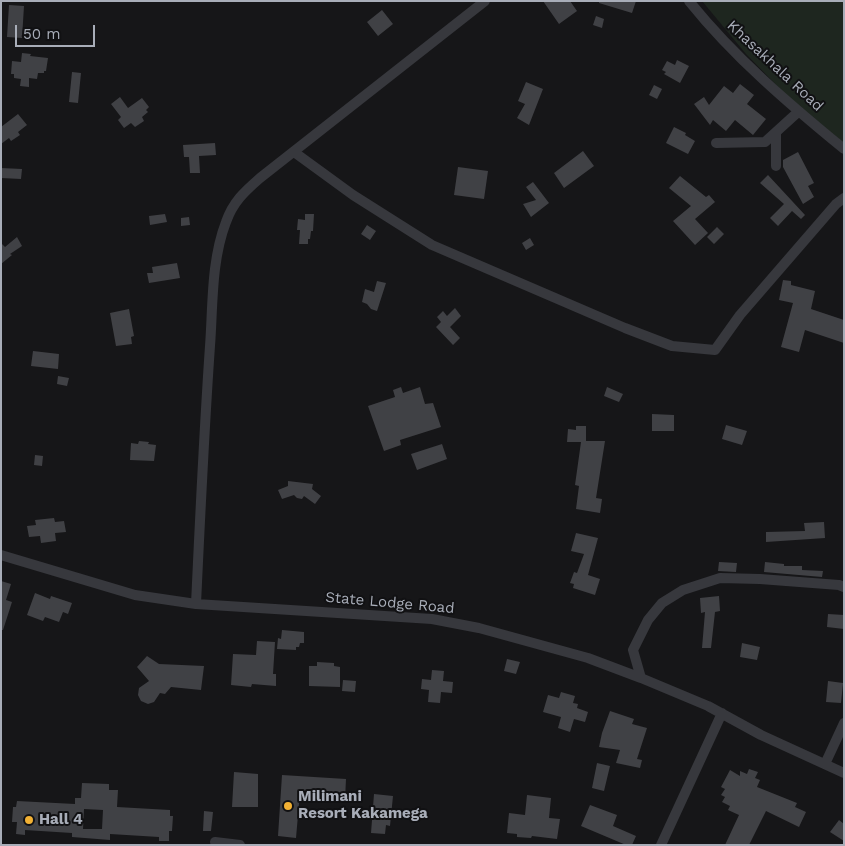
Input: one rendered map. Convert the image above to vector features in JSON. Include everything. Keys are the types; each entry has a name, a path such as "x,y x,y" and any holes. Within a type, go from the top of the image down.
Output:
{"street":[{"path":"196,604 203,435 217,260 226,222 238,197 486,1"},
{"name":"Khasakhala Road","path":"689,1 727,44 798,112 844,149"},
{"path":"716,143 765,142 798,112"},
{"path":"776,133 776,166"},
{"path":"294,152 353,195 432,245 625,328 672,346 689,349 714,350 752,301 836,204 844,198"},
{"name":"State Lodge Road","path":"1,555 136,595 196,604 432,619 479,628 588,658 641,678 722,714 844,773"},
{"path":"641,678 633,650 648,620 662,604 684,590 720,578 760,579 839,585 844,587"},
{"path":"661,845 722,714"},
{"path":"825,764 844,723"},
{"path":"215,842 240,845"}],"shaded area":[{"path":"702,1 844,1 844,143 792,101 746,54"}],"building":[{"path":"543,1 570,1 577,11 559,24"},
{"path":"599,1 636,1 632,13 599,3"},
{"path":"9,5 24,6 22,38 7,37"},
{"path":"382,10 393,24 378,36 367,22"},
{"path":"596,16 604,19 602,28 593,25"},
{"path":"22,53 48,58 46,71 38,73 37,79 29,78 29,87 20,86 21,79 14,78 14,74 11,74 12,61 21,62"},
{"path":"677,60 689,66 680,83 664,74 666,72 662,70 667,61 675,65"},
{"path":"72,72 81,73 78,103 69,102"},
{"path":"526,82 543,89 529,125 517,118 525,104 518,101"},
{"path":"740,84 754,95 747,104 766,119 753,135 735,120 726,131 713,120 710,125 694,104 704,97 709,105 724,86 733,93"},
{"path":"654,85 662,89 657,99 649,95"},
{"path":"120,97 128,108 142,98 149,107 146,110 148,112 142,117 144,121 135,127 131,123 124,128 118,120 121,117 111,104"},
{"path":"18,114 27,125 18,132 20,135 11,141 9,138 1,144 1,127"},
{"path":"674,127 686,133 685,135 695,141 688,154 666,143"},
{"path":"215,143 216,155 199,156 200,173 190,173 189,157 184,157 183,145"},
{"path":"583,151 594,166 564,188 554,173"},
{"path":"798,152 814,183 808,186 814,197 803,204 783,167 783,160"},
{"path":"458,167 488,171 484,199 454,195"},
{"path":"1,168 22,169 21,179 1,178"},
{"path":"768,175 805,215 801,219 792,211 778,226 770,218 784,204 760,183"},
{"path":"680,176 706,197 709,195 715,202 695,219 708,233 695,245 673,221 691,206 669,188"},
{"path":"533,182 549,203 531,217 523,204 536,200 526,187"},
{"path":"165,214 167,222 150,225 149,216"},
{"path":"305,214 314,214 313,231 311,231 308,244 299,244 300,230 297,230 298,219 305,220"},
{"path":"189,217 190,225 181,226 181,218"},
{"path":"367,225 376,231 370,240 361,234"},
{"path":"717,227 724,234 714,244 707,237"},
{"path":"17,237 22,246 10,254 12,255 1,264 1,243 5,247"},
{"path":"530,238 534,245 526,250 522,243"},
{"path":"177,263 180,278 149,283 147,273 153,273 152,267"},
{"path":"783,280 791,281 791,285 815,291 811,309 844,320 844,343 805,330 799,352 781,347 793,303 779,300"},
{"path":"377,281 386,283 377,311 362,302 365,289 374,292"},
{"path":"455,308 461,316 450,327 460,338 453,345 436,327 441,322 437,317 443,311 447,316"},
{"path":"129,309 134,336 131,337 132,344 116,346 110,313"},
{"path":"33,351 59,354 58,369 31,366"},
{"path":"58,376 69,378 67,386 57,384"},
{"path":"401,387 403,393 420,387 425,404 433,403 441,427 400,440 401,445 384,451 368,406 395,397 393,390"},
{"path":"607,387 623,394 619,402 604,396"},
{"path":"652,414 674,415 674,431 652,431"},
{"path":"726,425 747,431 742,445 722,439"},
{"path":"576,426 586,426 586,441 605,441 596,498 602,499 600,513 576,509 579,486 575,485 581,442 567,442 568,429 576,430"},
{"path":"139,441 156,445 154,461 130,460 131,443 138,444"},
{"path":"442,444 447,459 417,470 411,454"},
{"path":"35,455 43,456 42,466 34,465"},
{"path":"288,481 313,484 312,489 321,496 315,504 304,496 302,499 294,495 282,499 278,490 288,486"},
{"path":"54,518 55,522 64,521 66,532 55,533 56,541 41,543 40,536 29,537 27,526 36,525 35,520"},
{"path":"824,522 825,538 766,542 766,532 805,531 804,523"},
{"path":"576,533 598,538 588,575 600,579 595,595 573,588 574,584 570,583 574,572 577,573 584,554 571,551"},
{"path":"719,562 737,563 736,572 718,571"},
{"path":"765,562 784,564 784,566 802,566 802,570 823,571 822,577 764,572"},
{"path":"1,581 11,584 6,600 12,602 3,630 1,630"},
{"path":"35,593 50,599 51,596 72,603 68,614 63,612 59,622 45,617 43,621 27,615"},
{"path":"719,596 720,611 715,612 711,648 702,648 705,612 701,613 700,598"},
{"path":"828,614 844,615 844,629 827,627"},
{"path":"282,630 304,632 304,643 300,643 296,650 277,649 278,638 281,639"},
{"path":"257,641 275,642 273,674 276,674 276,686 252,684 251,687 231,685 233,654 256,655"},
{"path":"742,643 760,647 757,660 740,657"},
{"path":"147,656 159,664 204,666 201,690 171,687 165,694 160,693 154,702 148,704 141,701 138,695 139,688 149,681 137,667"},
{"path":"507,659 520,662 516,674 504,671"},
{"path":"317,662 334,663 334,666 340,667 340,687 309,686 309,666 317,666"},
{"path":"432,670 444,671 443,681 453,682 452,693 441,692 440,703 428,702 429,690 421,689 422,679 431,680"},
{"path":"343,680 356,681 355,692 342,691"},
{"path":"828,681 843,683 841,703 826,702"},
{"path":"561,692 575,696 573,703 578,704 577,708 588,712 585,722 574,719 570,732 558,728 561,717 543,712 548,695 559,698"},
{"path":"610,711 634,719 632,724 647,728 637,759 642,760 640,768 616,763 620,750 599,747"},
{"path":"597,763 610,766 604,791 592,788"},
{"path":"749,769 758,772 755,778 760,780 757,787 797,803 795,807 806,812 799,827 766,811 749,845 725,845 739,815 728,810 730,806 722,802 725,797 721,795 725,789 721,787 730,770 740,776 740,771 747,774"},
{"path":"234,772 258,774 258,807 232,807"},
{"path":"282,775 346,779 345,800 333,799 334,793 300,792 296,838 278,836"},
{"name":"Hall 4","path":"82,783 109,784 109,790 118,790 117,807 170,810 170,816 173,816 172,831 169,831 169,841 159,841 159,837 110,834 110,840 72,837 72,833 25,830 25,835 16,834 17,822 12,822 13,807 16,807 17,801 75,804 75,798 81,798","holes":["84,809 103,810 102,829 83,829"]},
{"path":"374,794 393,796 390,826 386,825 385,834 371,833"},
{"path":"527,795 551,798 549,818 560,819 557,839 532,836 531,838 517,837 517,834 507,833 509,813 525,815"},
{"path":"590,805 617,815 613,826 636,836 632,845 626,845 581,826"},
{"path":"204,811 213,812 211,831 203,831"},
{"path":"839,820 844,824 844,841 830,832"}],"place":[{"name":"Milimani Resort Kakamega","path":"288,806"},
{"name":"Hall 4","path":"29,820"}]}
